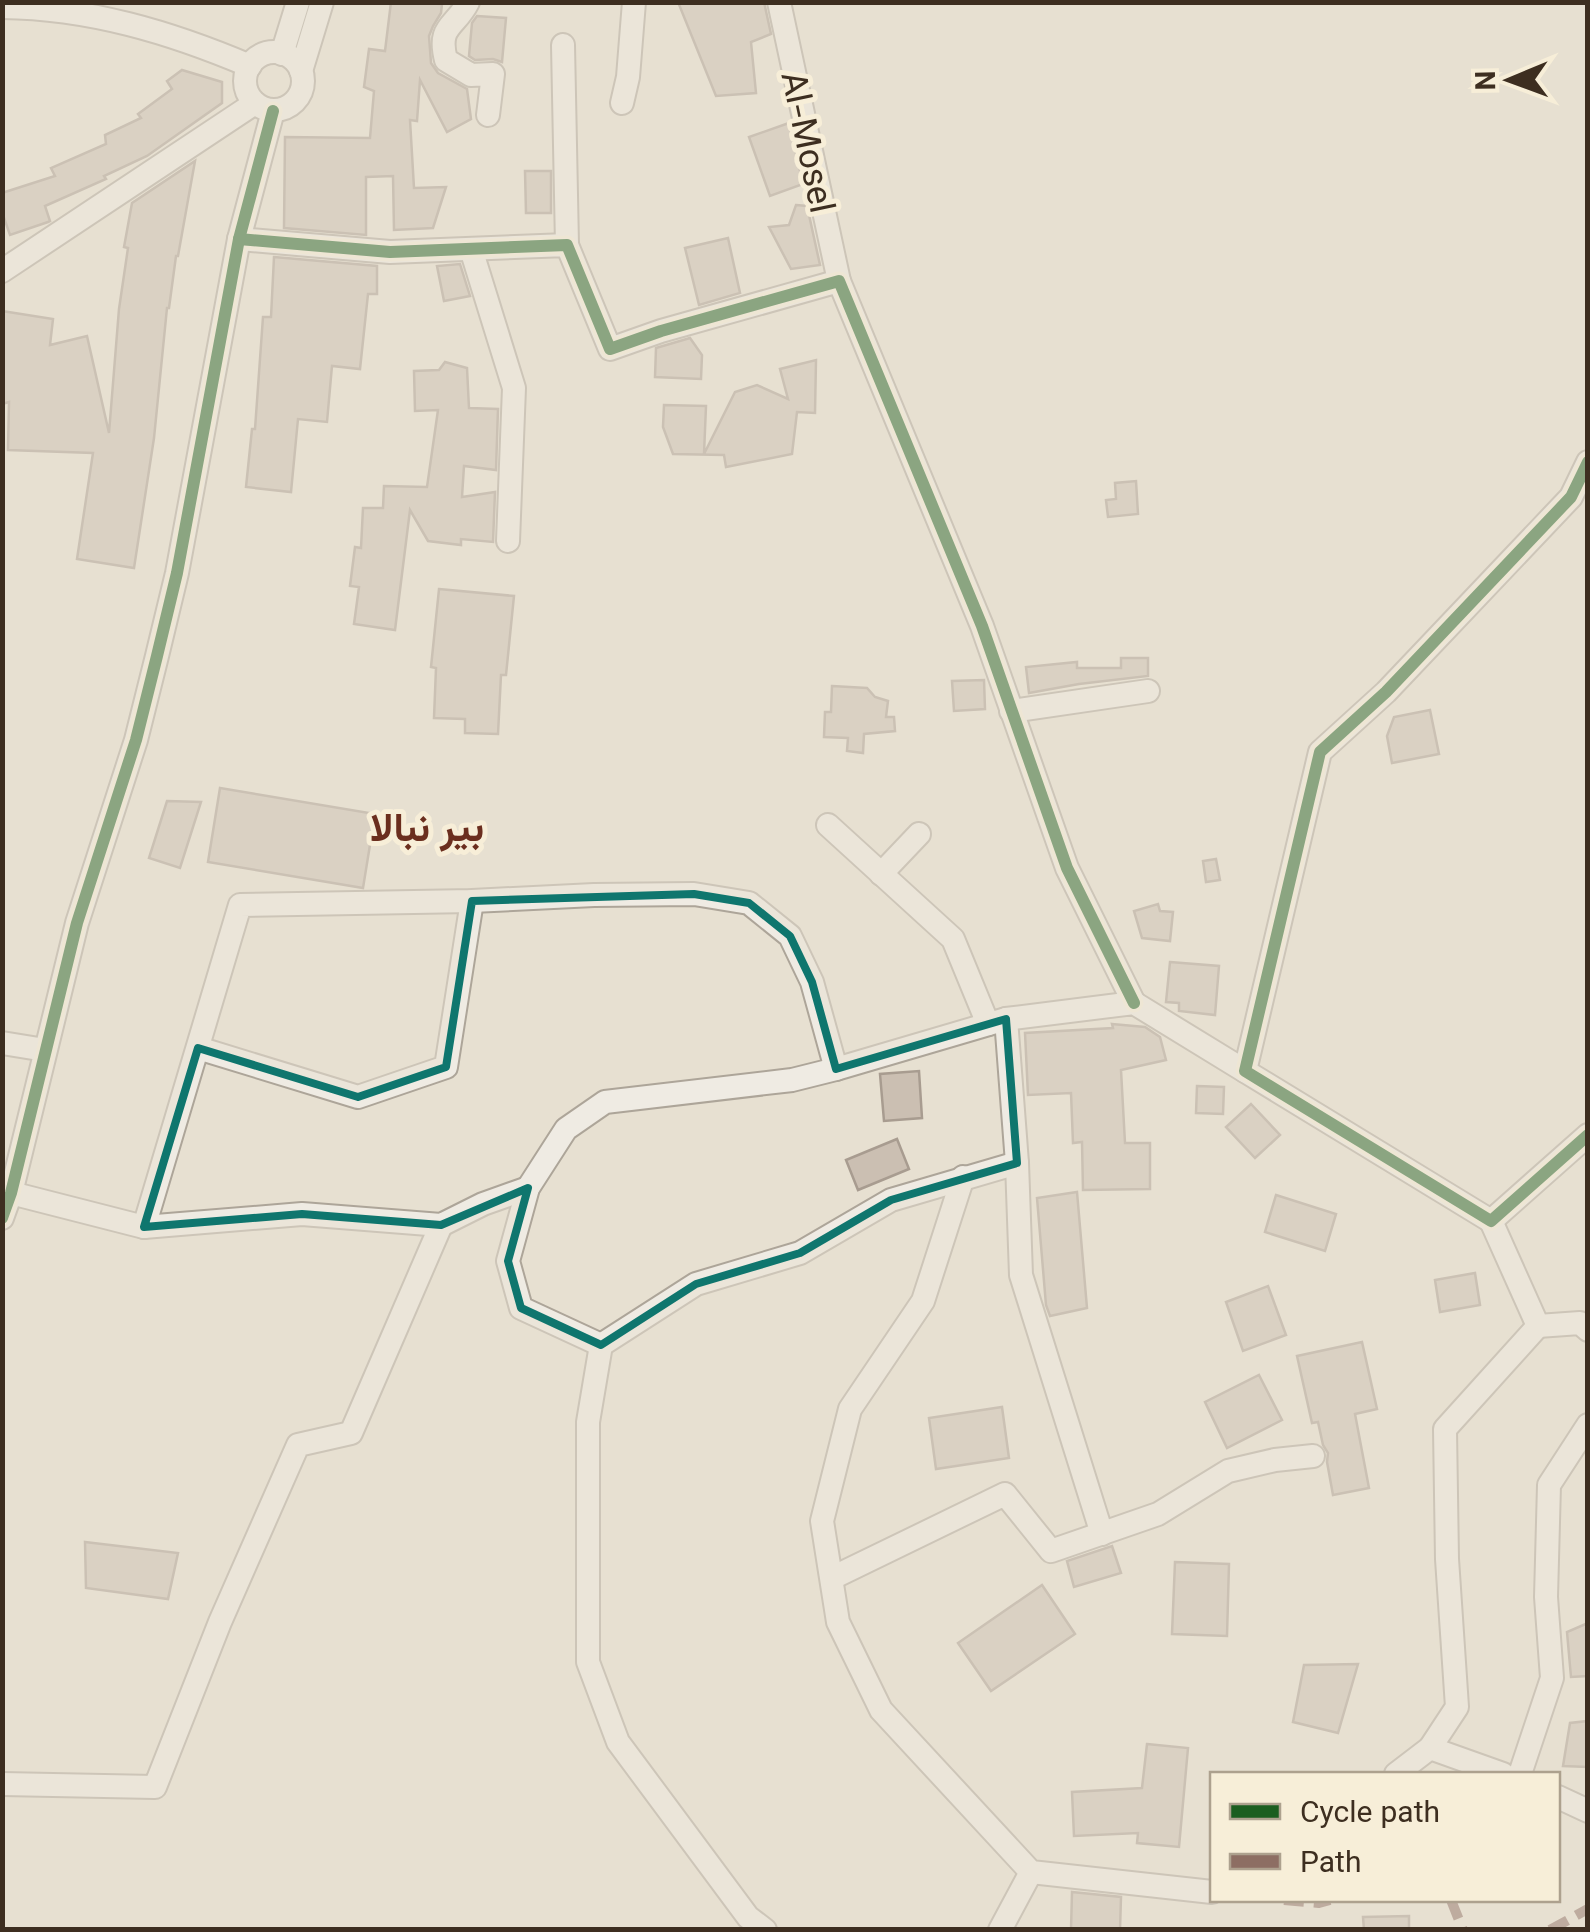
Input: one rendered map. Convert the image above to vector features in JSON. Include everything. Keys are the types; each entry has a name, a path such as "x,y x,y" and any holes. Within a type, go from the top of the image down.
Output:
{"street":[{"path":"282,54 298,2"},
{"path":"2,270 264,107 286,108 294,102 322,2"},
{"path":"468,2 461,15 448,24 442,44 446,60 471,76 493,74 488,115"},
{"path":"622,103 634,2"},
{"name":"Al-Mosel","path":"779,2 839,281 982,626 1067,868 1134,1004"},
{"path":"2,7 40,7 128,22 250,66"},
{"path":"563,45 567,245 610,349 839,281"},
{"path":"264,107 248,94 245,85 250,66 266,54 282,54 296,62 301,71"},
{"path":"2,1218 77,923 136,740 177,573 264,107"},
{"path":"238,239 390,252 567,245"},
{"path":"471,249 514,388 508,542"},
{"path":"1246,1071 1320,752 1386,692 1571,497 1588,462"},
{"path":"1011,710 1148,691"},
{"path":"828,825 953,939 997,1021 1018,1163 1021,1276 1102,1534"},
{"path":"882,874 919,834"},
{"path":"144,1227 240,905 694,894 749,903 790,936 812,982 836,1069"},
{"path":"198,1048 358,1097 446,1066 472,902"},
{"path":"602,1345 521,1308 508,1262 528,1188 566,1129 604,1102 792,1080 997,1021 1134,1004 1491,1220 1538,1326"},
{"path":"2,1043 45,1050"},
{"path":"1491,1220 1588,1135"},
{"path":"765,1930 748,1918 618,1742 588,1662 588,1422 602,1345 696,1284 800,1252 891,1200 1018,1163"},
{"path":"963,1177 924,1301 850,1410 822,1522 838,1622 882,1710 1031,1872 1210,1892"},
{"path":"10,1193 144,1227 302,1214 441,1226 528,1188"},
{"path":"2,1784 156,1787 220,1622 298,1445 351,1433 441,1226"},
{"path":"1399,1772 1430,1748 1457,1707 1445,1429 1538,1326 1580,1322 1588,1330"},
{"path":"1521,1772 1552,1678 1546,1597 1549,1485 1588,1425"},
{"path":"832,1578 1005,1494 1051,1551 1158,1514 1228,1471 1313,1456"},
{"path":"1430,1748 1497,1772"},
{"path":"1560,1798 1588,1811"},
{"path":"1000,1930 1031,1872"}],"highlighted area":[{"path":"694,894 749,903 790,936 812,982 836,1069 1006,1019 1017,1163 891,1200 800,1253 696,1284 601,1345 521,1308 508,1261 528,1188 441,1225 302,1214 144,1227 198,1048 358,1097 446,1067 472,901"}],"building":[{"path":"391,2 442,4 429,36 431,63 438,73 467,89 471,119 447,132 420,80 417,121 410,120 414,188 446,187 433,228 394,230 393,176 366,177 366,235 284,228 285,137 370,138 374,91 364,87 369,49 385,51"},
{"path":"678,2 764,2 771,34 751,42 756,93 716,96"},
{"path":"477,16 506,18 502,62 469,56 472,23"},
{"path":"182,70 222,82 222,103 147,156 45,206 50,221 10,235 2,212 2,193 55,176 51,168 106,144 105,135 141,118 138,114 172,89 167,81"},
{"path":"789,123 803,184 770,196 749,137"},
{"path":"195,161 167,308 154,438 134,568 77,559 93,453 8,450 9,402 2,404 2,311 53,319 50,345 87,336 109,433 128,248 124,247 132,203"},
{"path":"525,171 551,171 551,213 526,213"},
{"path":"796,205 807,206 820,265 791,269 769,227 789,225"},
{"path":"728,238 740,293 699,305 685,248"},
{"path":"274,257 377,266 377,294 368,294 360,369 332,366 327,422 298,419 291,492 246,487 255,429 263,317 271,317"},
{"path":"460,264 470,296 444,301 437,266"},
{"path":"690,338 702,355 701,379 655,377 656,348"},
{"path":"816,360 815,413 797,412 792,454 726,467 724,455 673,454 663,427 664,405 706,406 704,454 735,392 757,385 788,399 780,369"},
{"path":"445,362 467,368 469,408 498,409 496,470 464,466 462,497 495,492 493,542 461,539 461,545 428,541 410,510 395,630 354,624 359,587 350,586 355,547 361,548 363,508 383,508 384,486 427,487 438,410 415,411 414,371 439,370"},
{"path":"1136,481 1138,514 1108,517 1106,500 1116,499 1115,483"},
{"path":"439,589 514,596 506,675 501,675 498,734 465,733 465,719 434,718 436,668 431,667"},
{"path":"1121,658 1148,658 1148,676 1029,693 1026,667 1077,662 1077,668 1121,668"},
{"path":"984,680 985,709 954,711 952,681"},
{"path":"832,686 867,688 875,697 888,701 886,717 894,717 895,731 864,734 863,753 847,751 848,738 824,737 825,712 831,712"},
{"path":"1430,710 1439,754 1392,763 1387,736 1394,717"},
{"path":"220,788 375,814 363,888 208,862"},
{"path":"167,801 201,802 180,868 149,858"},
{"path":"1216,859 1220,880 1206,882 1203,861"},
{"path":"1158,904 1160,911 1173,912 1170,941 1142,938 1134,911"},
{"path":"1170,962 1219,966 1215,1015 1179,1011 1179,1003 1166,1002"},
{"path":"1112,1024 1145,1027 1160,1037 1166,1060 1121,1070 1125,1143 1150,1143 1150,1189 1083,1190 1082,1142 1073,1143 1071,1093 1028,1095 1025,1033 1113,1028"},
{"path":"919,1071 922,1118 884,1121 880,1074"},
{"path":"1197,1086 1224,1087 1223,1114 1196,1113"},
{"path":"1251,1104 1280,1135 1255,1158 1226,1127"},
{"path":"897,1139 909,1169 858,1190 846,1160"},
{"path":"1077,1192 1087,1308 1050,1316 1037,1198"},
{"path":"1276,1195 1336,1214 1325,1251 1265,1232"},
{"path":"1475,1273 1480,1305 1440,1312 1435,1280"},
{"path":"1268,1286 1286,1335 1243,1351 1226,1302"},
{"path":"1362,1342 1377,1409 1355,1414 1369,1488 1333,1495 1328,1453 1318,1422 1312,1423 1297,1356"},
{"path":"1259,1375 1282,1420 1227,1448 1205,1402"},
{"path":"1002,1407 1009,1458 936,1469 929,1418"},
{"path":"85,1542 178,1553 168,1599 86,1588"},
{"path":"1112,1546 1121,1573 1074,1587 1067,1561"},
{"path":"1175,1562 1229,1564 1227,1636 1172,1634"},
{"path":"1042,1585 1075,1634 991,1691 958,1643"},
{"path":"1588,1623 1588,1676 1571,1677 1567,1632"},
{"path":"1358,1664 1338,1733 1293,1722 1304,1665"},
{"path":"1588,1721 1588,1767 1563,1766 1570,1723"},
{"path":"1147,1744 1188,1748 1179,1847 1137,1843 1138,1833 1074,1836 1072,1792 1142,1788"},
{"path":"1072,1892 1121,1897 1120,1930 1071,1930"},
{"path":"1409,1916 1409,1930 1364,1930 1363,1917"}],"marked path":[{"path":"1307,1902 1323,1902"},
{"path":"1452,1902 1463,1930"},
{"path":"1550,1930 1588,1909"}],"cycle path":[{"path":"2,1218 77,923 136,740 157,656 177,573 239,239 273,111"},
{"path":"239,239 390,252 567,245 610,349 839,281 982,626 1067,868 1134,1003"},
{"path":"1588,462 1571,497 1386,692 1320,752 1245,1071 1491,1221 1588,1135"}],"district":[{"name":"بير نبالا","path":"427,827"}]}
